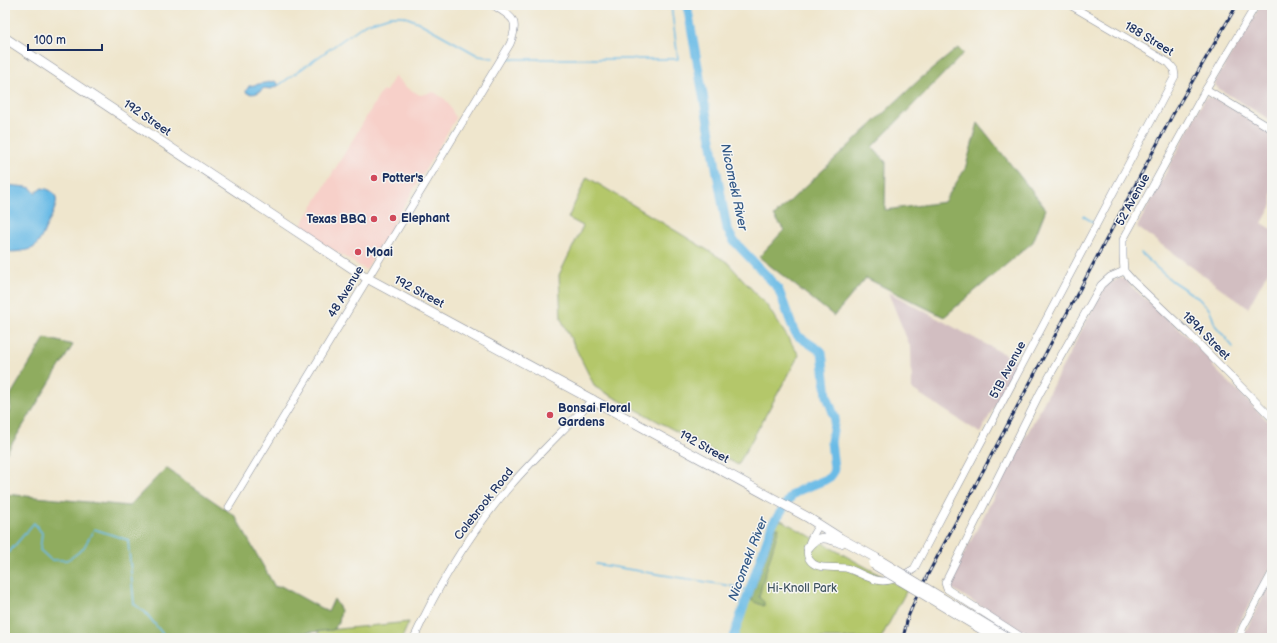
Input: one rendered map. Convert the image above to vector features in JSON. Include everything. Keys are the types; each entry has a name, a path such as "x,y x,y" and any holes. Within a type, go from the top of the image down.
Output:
{"main road":[{"name":"192 Street","path":"5,38 367,278 807,517 996,638"},
{"path":"808,548 814,540 822,538 837,542 860,554"},
{"name":"192 Street","path":"840,538 860,554 875,561 1008,638"}],"street":[{"name":"48 Avenue","path":"229,507 510,44 516,24 512,18 493,5"},
{"name":"188 Street","path":"1070,5 1169,63 1174,69"},
{"name":"52 Avenue","path":"1124,270 1123,240 1206,89 1256,5"},
{"name":"51B Avenue","path":"808,548 808,558 820,567 846,568 880,581 896,578 914,569 1175,76 1174,69"},
{"path":"1206,89 1272,129"},
{"path":"1024,638 947,589 945,583 992,486 1040,393 1101,285 1110,277 1124,270"},
{"name":"189A Street","path":"1124,270 1133,281 1272,418"},
{"name":"Colebrook Road","path":"414,638 442,583 486,516 511,485 593,400"},
{"path":"808,548 819,525"},
{"path":"1239,638 1243,627 1272,574"}],"shaded area":[{"path":"1261,5 1272,5 1272,121 1219,89 1215,85 1216,80"},
{"path":"395,76 406,87 420,95 434,92 446,100 456,118 366,270 299,229 382,91 386,91"},
{"path":"1208,97 1216,99 1272,133 1272,205 1262,223 1272,229 1272,264 1248,308 1137,227 1204,100"},
{"path":"1120,278 1126,280 1134,289 1172,322 1210,359 1214,368 1272,425 1272,564 1239,623 1233,638 1031,638 950,587 950,580 1105,286"},
{"path":"888,292 1019,362 980,433 912,389 911,349"},
{"path":"1272,579 1272,638 1242,638 1245,632"}],"green space":[{"path":"958,48 964,53 872,147 886,162 885,210 944,202 965,169 978,123 1046,209 1033,242 944,317 866,278 834,316 759,257 784,230 774,216 919,80"},
{"path":"587,177 727,262 768,307 799,355 738,465 595,387 561,319 559,275 583,226 568,218"},
{"path":"45,338 73,345 5,455 5,419 10,410 10,396"},
{"path":"166,468 235,516 275,587 281,586 328,612 334,599 341,610 339,622 333,630 281,635 279,638 5,638 5,494 129,506"},
{"name":"Hi-Knoll Park","path":"781,520 907,590 881,638 732,638 766,540"},
{"path":"776,527 779,528 759,597 764,602 764,606 752,601 752,595"},
{"path":"409,622 402,638 316,638 319,631"}],"water":[{"path":"275,81 279,85 271,89 264,88 254,94 247,93 246,91 249,86"},
{"path":"5,185 31,188 35,193 42,188 50,190 56,198 54,210 41,239 33,248 11,252 5,251"}],"waterway":[{"path":"506,59 678,59 671,5"},
{"name":"Nicomekl River","path":"687,5 727,229 733,240 778,288 794,331 798,336 822,352 827,396 835,418 831,442 834,468 833,473 825,480 800,490 792,495 772,525 733,638"},
{"path":"279,85 365,24 390,16 403,16 418,22 479,56 493,58"},
{"path":"1083,216 1093,222"},
{"path":"1141,253 1172,281 1198,298 1210,310 1215,325 1233,347"},
{"path":"5,555 34,523 42,533 40,550 51,560 68,560 83,549 94,529 128,540 134,604 145,612 166,638"},
{"path":"596,564 731,586 750,591"}],"railway":[{"path":"903,638 908,617 918,593 1172,116 1237,5"}],"place":[{"name":"Potter's","path":"374,178"},
{"name":"Elephant","path":"393,218"},
{"name":"Texas BBQ","path":"374,219"},
{"name":"Moai","path":"358,252"},
{"name":"Bonsai Floral Gardens","path":"550,415"}]}
